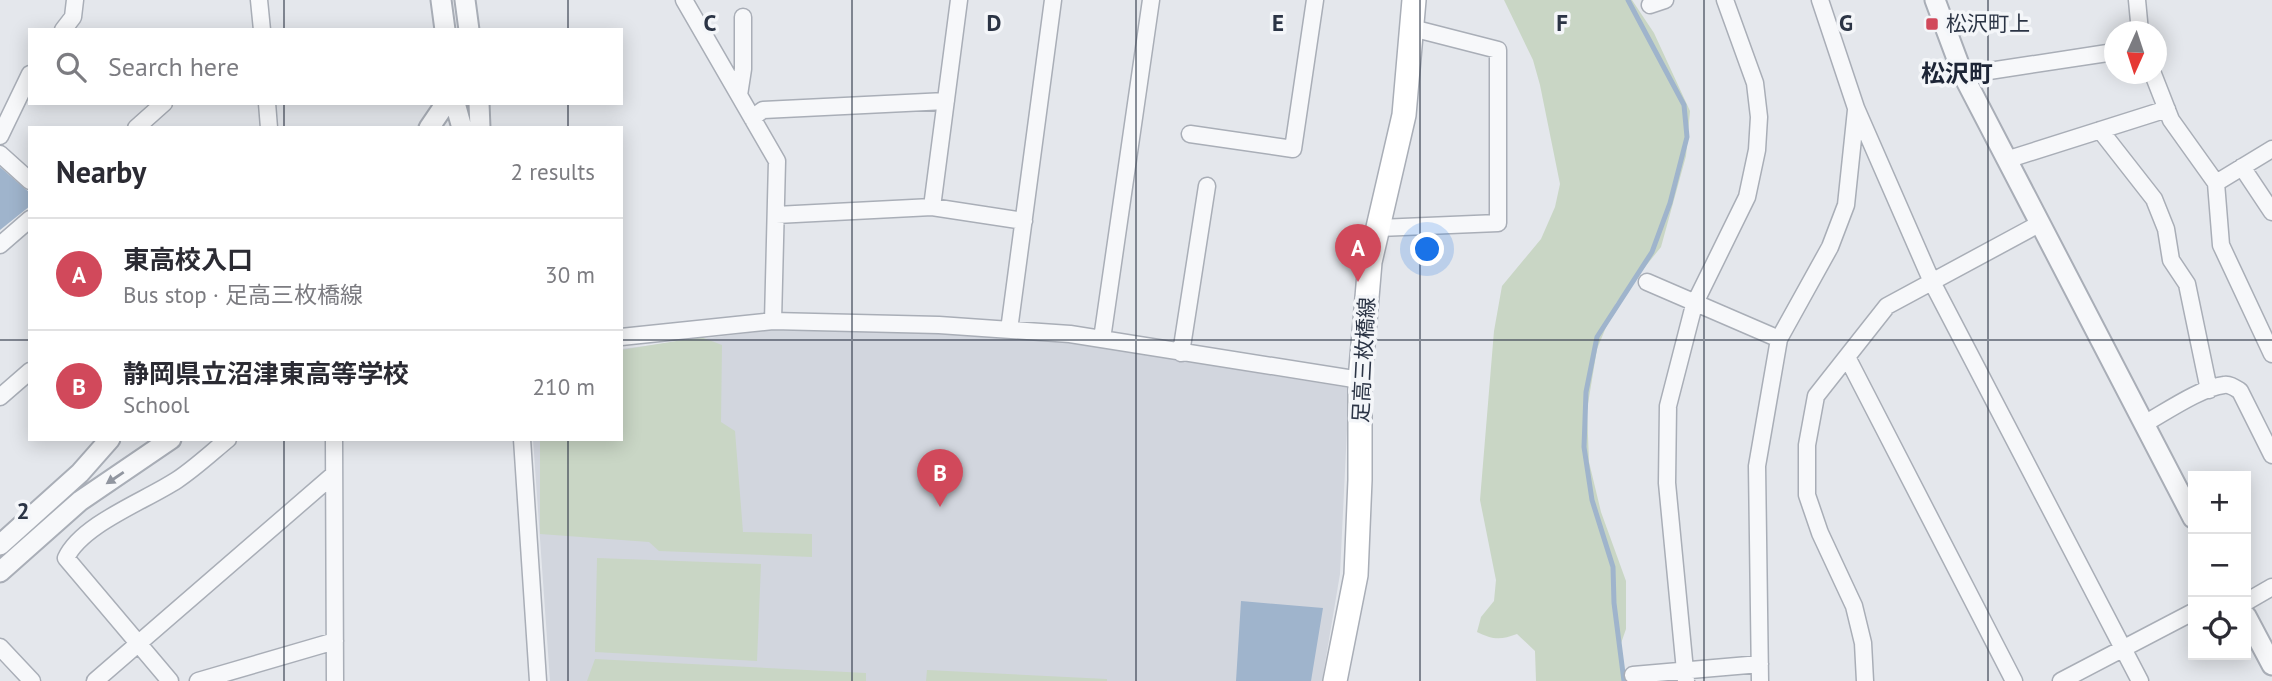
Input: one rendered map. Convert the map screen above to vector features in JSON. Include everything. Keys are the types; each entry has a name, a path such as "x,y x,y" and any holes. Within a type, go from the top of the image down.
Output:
{"main road":[{"name":"足高三枚橋線","path":"1335,681 1356,575 1360,380 1370,262 1404,115 1414,0"}],"street":[{"path":"65,28 73,17 75,0"},
{"path":"258,26 260,0"},
{"path":"441,0 445,28"},
{"path":"465,0 469,28"},
{"path":"684,0 777,161 773,321"},
{"path":"932,207 959,0"},
{"path":"1009,330 1054,0"},
{"path":"1102,339 1151,0"},
{"path":"1190,134 1293,149 1315,0"},
{"path":"1686,676 1665,442 1668,406 1694,305 1747,197 1757,150 1759,117 1755,83 1725,0"},
{"path":"1820,0 1856,108 1932,282 2140,681"},
{"path":"1935,0 1962,75 2188,508"},
{"path":"2137,0 2139,21"},
{"path":"739,95 743,69 743,17"},
{"path":"1378,228 1498,223 1498,50 1412,27"},
{"path":"1962,75 2104,54"},
{"path":"0,136 28,79"},
{"path":"2156,84 2167,109 2216,183 2221,245 2272,354"},
{"path":"752,118 763,110 946,100"},
{"path":"138,126 162,105"},
{"path":"267,105 269,126"},
{"path":"430,126 445,105"},
{"path":"456,105 461,126"},
{"path":"479,105 480,126"},
{"path":"1760,681 1757,466 1779,339 1830,247 1846,205 1856,108"},
{"path":"2006,160 2167,109"},
{"path":"2100,130 2154,199 2166,229 2171,260 2187,284 2209,390"},
{"path":"2216,183 2272,149"},
{"path":"0,154 28,179"},
{"path":"2242,167 2272,212"},
{"path":"1181,353 1207,186"},
{"path":"776,215 932,207 1024,221"},
{"path":"0,245 28,221"},
{"path":"1865,681 1863,643 1854,606 1820,533 1807,495 1807,444 1816,396 1887,306 2039,224"},
{"path":"1647,282 1694,305 1779,339"},
{"path":"623,337 773,321 1009,330 1102,339 1360,380"},
{"path":"1847,358 2014,681"},
{"path":"0,397 28,373"},
{"path":"2144,424 2224,385 2239,391 2272,455"},
{"path":"0,545 80,473 108,441"},
{"path":"0,572 80,501 168,441"},
{"path":"170,681 66,558 71,549 99,526 177,480 226,441"},
{"path":"334,441 335,681"},
{"path":"522,441 538,681"},
{"path":"95,681 140,645 333,475"},
{"path":"2251,599 2272,587"},
{"path":"2061,681 2188,615"},
{"path":"2251,625 2270,658"},
{"path":"198,681 335,641"},
{"path":"0,647 32,681"},
{"path":"1633,676 1686,676 1760,664"}],"shaded area":[{"path":"771,330 945,333 1070,342 1349,388 1340,574 1322,681 550,681 533,441 623,441 623,349"}],"green space":[{"path":"1504,0 1632,0 1654,33 1690,111 1686,156 1661,247 1616,303 1597,349 1587,410 1589,462 1601,512 1626,581 1626,629 1619,649 1625,681 1536,681 1535,651 1517,634 1497,638 1477,632 1481,617 1494,601 1496,580 1480,500 1494,331 1502,286 1541,239 1555,207 1560,184 1533,60"},
{"path":"701,337 722,345 721,422 735,431 743,532 812,534 812,557 659,551 649,542 540,534 540,441 623,441 623,350"},
{"path":"597,558 761,564 757,661 595,652"},
{"path":"595,659 866,673 866,681 587,681"},
{"path":"927,670 1107,679 1107,681 926,681"}],"water":[{"path":"0,167 28,191 28,208 0,230"},
{"path":"1241,601 1323,608 1311,681 1236,681"}],"waterway":[{"path":"1624,681 1614,603 1613,567 1592,500 1584,447 1586,392 1597,337 1652,252 1670,203 1687,137 1684,105 1628,0"}],"place":[{"name":"松沢町上","path":"1932,24"},
{"name":"東高校入口","path":"1358,282"},
{"name":"静岡県立沼津東高等学校","path":"940,507"}],"district":[{"name":"松沢町","path":"1957,74"}]}
